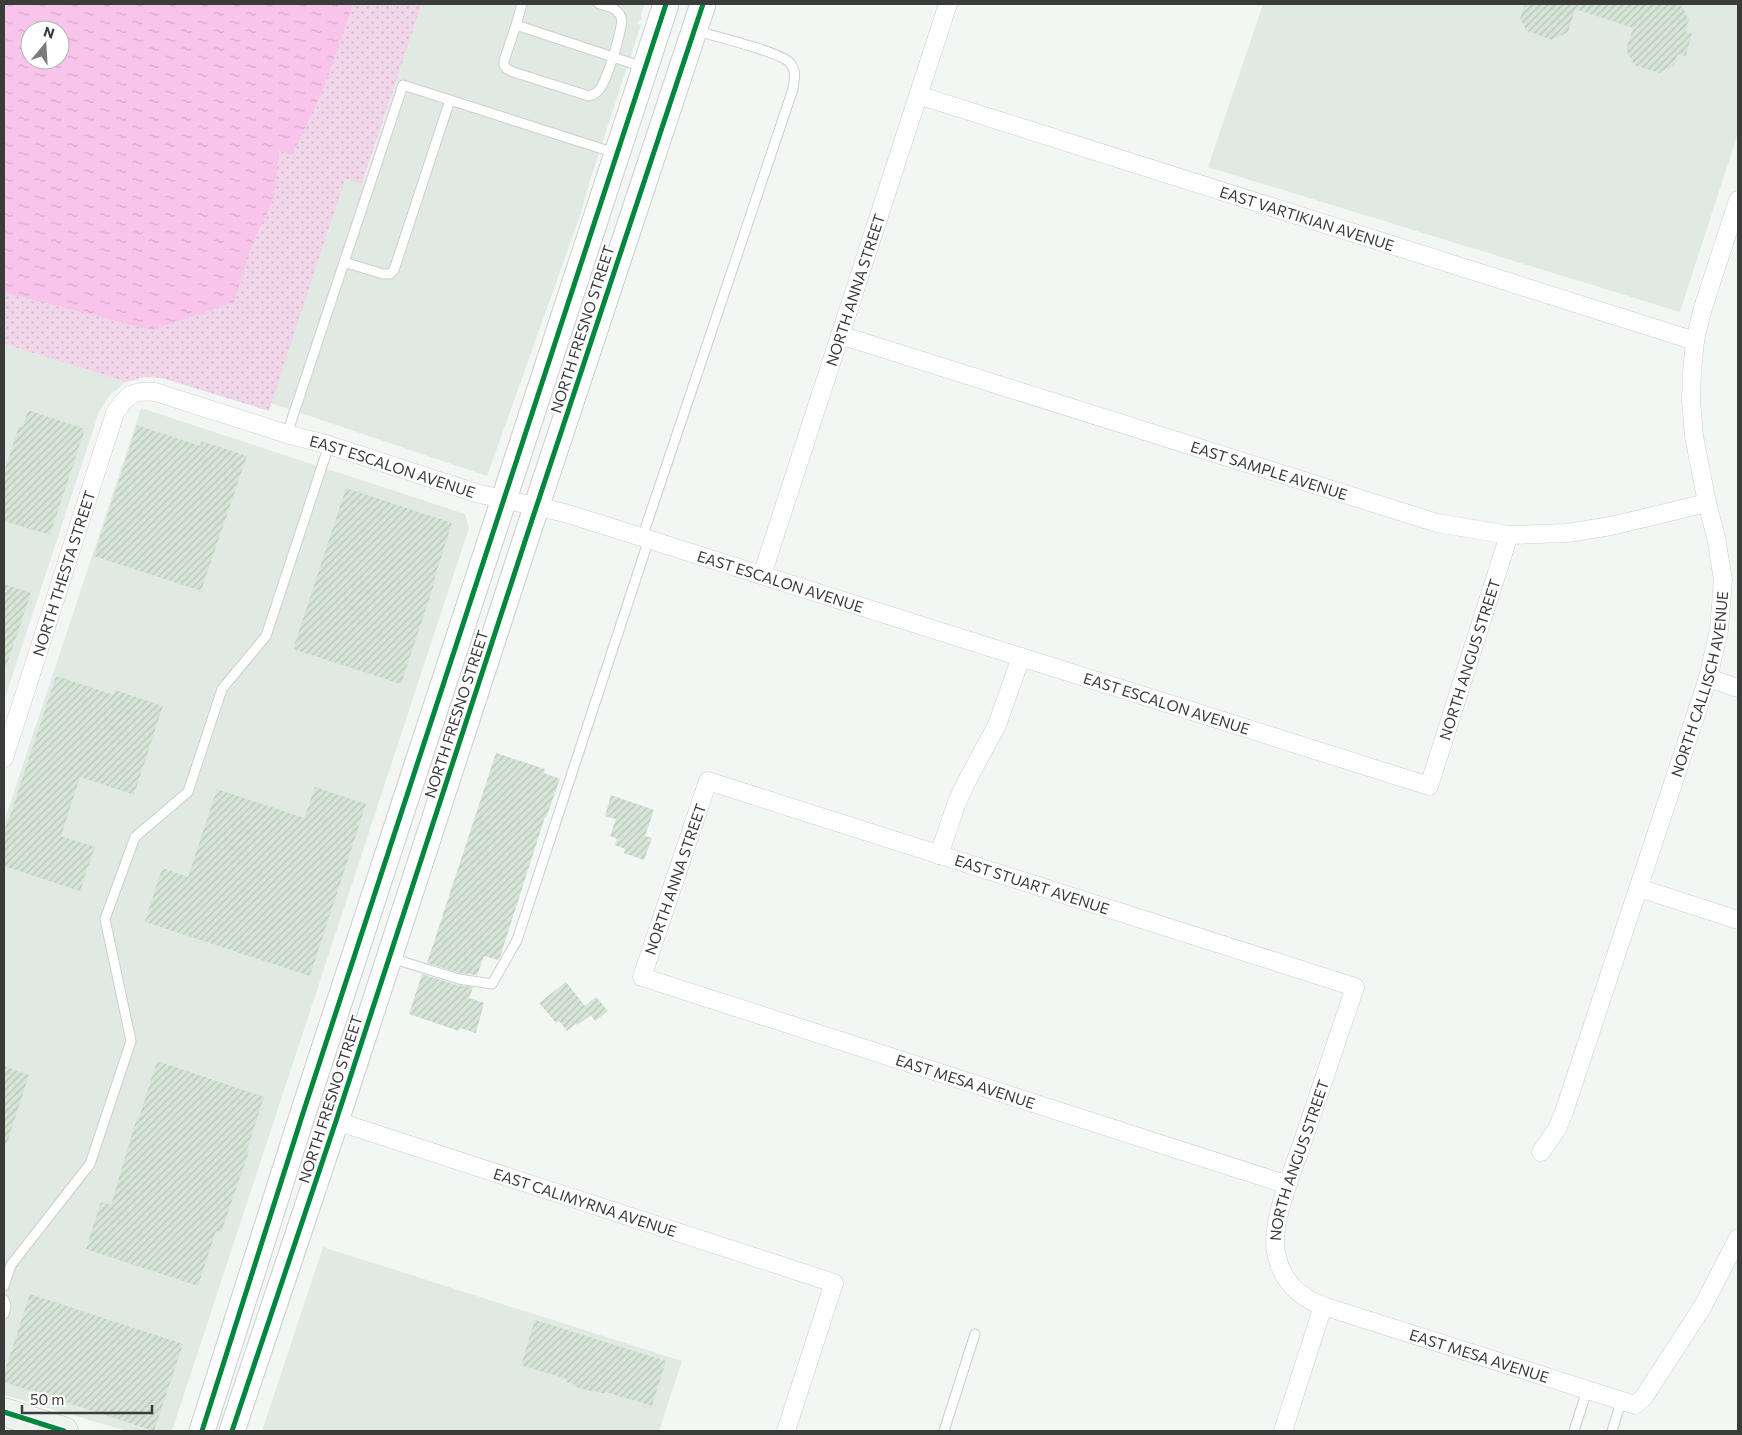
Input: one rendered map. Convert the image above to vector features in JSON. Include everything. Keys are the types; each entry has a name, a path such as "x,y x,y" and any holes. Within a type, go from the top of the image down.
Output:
{"main road":[{"name":"NORTH FRESNO STREET","path":"202,1431 290,1150 666,4"},
{"path":"690,4 689,8 694,30"},
{"name":"NORTH FRESNO STREET","path":"232,1431 336,1121 536,506 703,4"},
{"path":"336,1121 326,1106 372,946 370,940 363,932"},
{"path":"4,1412 64,1431"}],"street":[{"name":"NORTH ANNA STREET","path":"762,575 948,4"},
{"name":"EAST VARTIKIAN AVENUE","path":"918,94 1695,341"},
{"name":"NORTH CALLISCH AVENUE","path":"1541,1152 1557,1129 1564,1112 1708,678 1720,630 1722,580 1716,537 1694,436 1691,400 1695,341 1702,310 1738,200"},
{"name":"EAST SAMPLE AVENUE","path":"840,335 1437,523 1509,535 1567,532 1611,526 1708,503"},
{"name":"EAST ESCALON AVENUE","path":"130,394 142,391 155,392 287,434 329,445 476,493 565,513 1429,786"},
{"name":"NORTH THESTA STREET","path":"4,758 115,413 130,394"},
{"name":"NORTH ANGUS STREET","path":"1429,786 1509,535"},
{"path":"940,855 957,802 997,725 1021,657"},
{"path":"1708,678 1738,688"},
{"name":"NORTH ANNA STREET","path":"642,977 708,781"},
{"name":"EAST STUART AVENUE","path":"708,781 1355,987"},
{"path":"1639,888 1738,920"},
{"name":"EAST MESA AVENUE","path":"642,977 1288,1185"},
{"name":"NORTH ANGUS STREET","path":"1322,1306 1299,1294 1289,1283 1281,1269 1276,1251 1275,1235 1288,1185 1355,987"},
{"name":"EAST CALIMYRNA AVENUE","path":"336,1121 834,1283 786,1431"},
{"path":"1628,1403 1644,1396 1703,1306 1738,1238"},
{"path":"1283,1431 1322,1306"},
{"name":"EAST MESA AVENUE","path":"1322,1306 1628,1403"}],"lane":[{"path":"522,4 504,66 507,69 589,96 602,86 622,26 622,19 615,9 599,4"},
{"path":"516,25 645,68"},
{"path":"389,958 459,979 492,984 517,940 793,89 794,71 790,62 784,58 754,47 694,30"},
{"path":"287,434 403,85 617,154"},
{"path":"344,262 383,274 390,274 394,270 450,100"},
{"path":"4,1286 11,1265 90,1164 131,1041 105,919 135,837 188,792 222,689 266,636 329,445"},
{"path":"4,1300 6,1306 4,1314"},
{"path":"944,1431 976,1334"},
{"path":"1574,1431 1587,1390"},
{"path":"1612,1431 1628,1403"}],"shaded area":[{"path":"4,4 422,4 362,184 345,179 269,411 162,378 144,377 126,382 4,344"},
{"path":"422,4 647,4 644,6 641,15 642,21 639,20 637,24 641,25 581,213 487,476 271,403 345,178 363,184"},
{"path":"1263,4 1738,4 1738,133 1680,312 1208,167"},
{"path":"4,344 126,382 109,396 99,412 4,701"},
{"path":"141,408 465,514 469,528 172,1431 127,1431 4,1395 4,822"},
{"path":"323,1247 682,1361 659,1431 262,1431"}],"water":[{"path":"4,4 353,4 325,85 292,155 279,151 274,199 253,242 234,302 151,330 4,292"}],"building":[{"path":"1525,4 1680,4 1689,19 1685,31 1692,34 1686,56 1678,54 1674,65 1659,73 1634,65 1626,50 1633,28 1575,9 1568,32 1552,40 1527,31 1520,18"},
{"path":"28,410 85,429 50,535 4,521 4,486 6,479 4,472 19,426 23,427"},
{"path":"137,425 200,446 201,441 247,456 201,591 94,556"},
{"path":"346,488 452,523 401,684 293,649"},
{"path":"4,584 31,593 6,667 4,667"},
{"path":"56,676 114,695 115,690 163,706 134,795 80,777 61,836 95,847 80,891 4,866 4,831"},
{"path":"496,753 545,769 544,773 560,779 545,817 500,957 498,960 484,956 477,975 460,973 427,963"},
{"path":"315,787 366,804 310,976 145,922 162,868 188,877 217,789 304,818"},
{"path":"611,795 654,810 645,836 652,838 644,860 624,853 625,849 615,845 617,839 610,836 616,819 605,816"},
{"path":"422,974 457,985 473,987 469,998 484,1003 476,1033 460,1028 459,1031 409,1014"},
{"path":"566,982 585,1006 596,997 608,1011 595,1021 591,1015 577,1025 576,1023 567,1031 559,1021 556,1023 539,1003"},
{"path":"157,1061 264,1097 247,1150 249,1151 221,1233 216,1231 198,1286 86,1249 101,1202 111,1205 137,1117 139,1118"},
{"path":"4,1066 29,1075 7,1143 4,1143"},
{"path":"30,1294 183,1344 154,1431 4,1382 4,1374"},
{"path":"535,1320 666,1361 652,1406 606,1392 606,1394 576,1387 576,1385 566,1382 567,1379 521,1365"}],"cycle path":[{"path":"202,1431 303,1113 666,4"},
{"path":"232,1431 336,1121 703,4"},
{"path":"4,1412 64,1431"}]}
